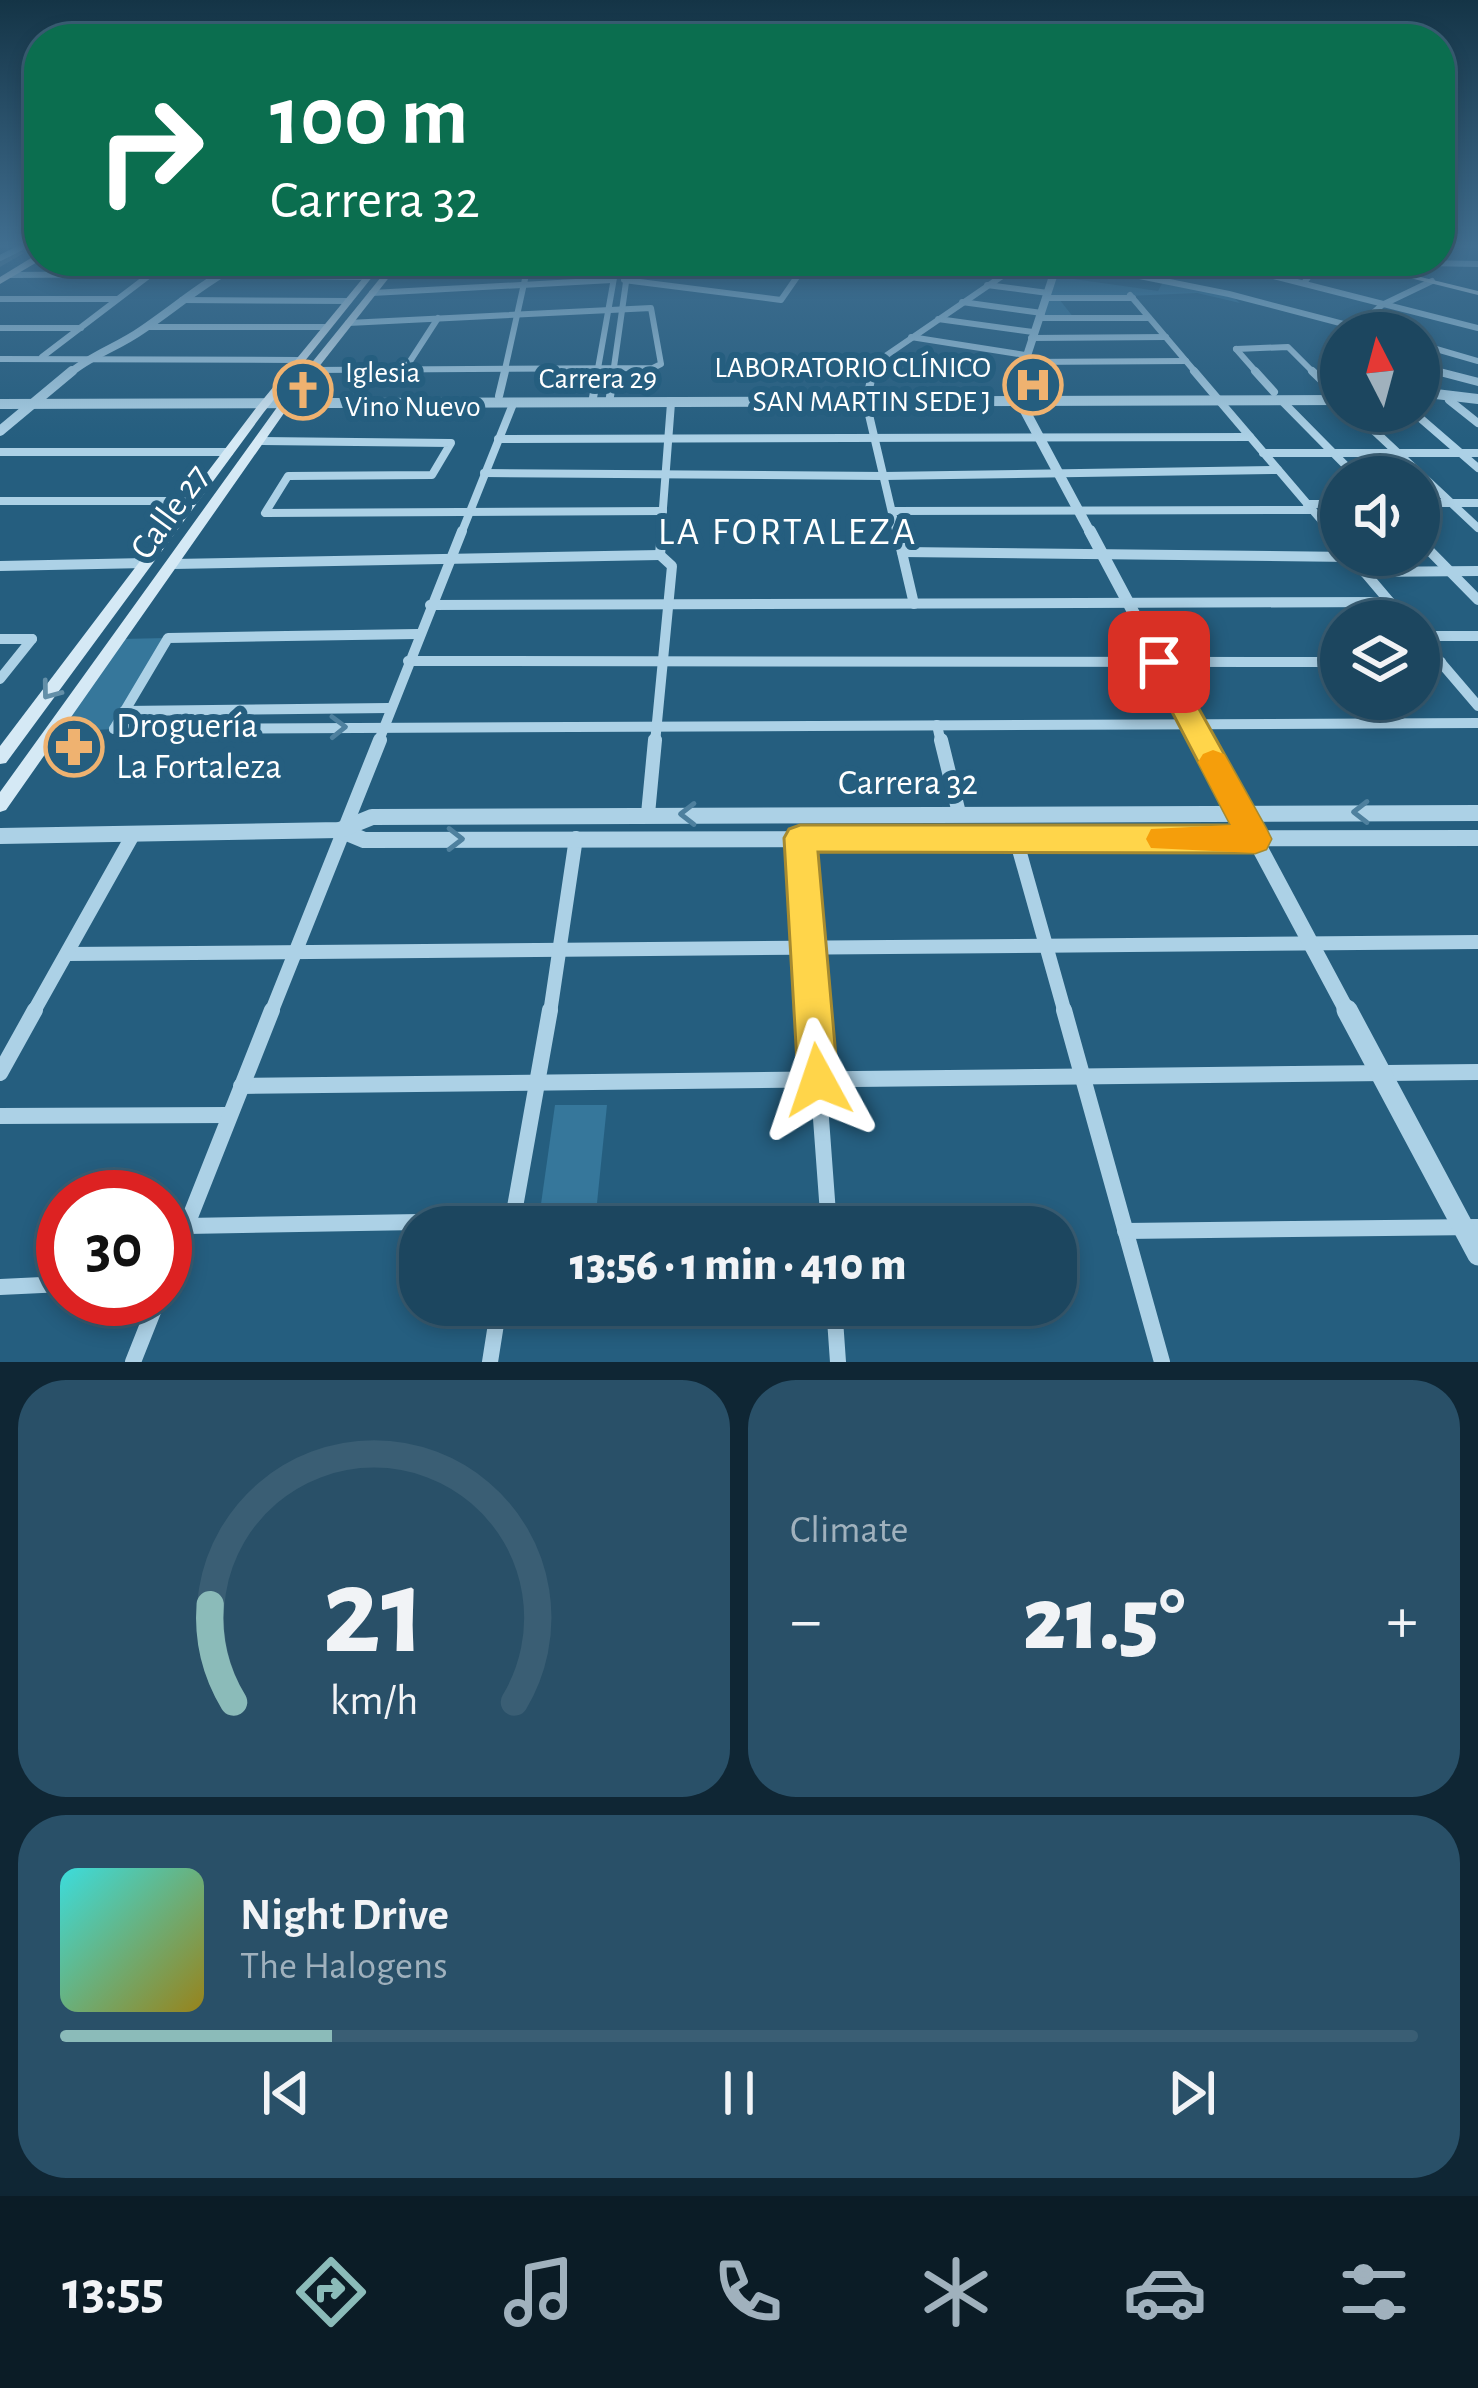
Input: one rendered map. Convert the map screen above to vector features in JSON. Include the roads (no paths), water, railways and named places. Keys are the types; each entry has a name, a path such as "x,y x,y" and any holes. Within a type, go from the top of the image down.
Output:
{"main road":[{"name":"Calle 27","path":"0,758 266,402 340,312"},
{"name":"Calle 27","path":"0,805 287,402 357,312"}],"street":[{"path":"40,359 103,312"},
{"path":"0,431 86,359 149,327 168,312"},
{"path":"348,323 543,312"},
{"path":"592,399 605,312"},
{"path":"610,399 620,312"},
{"path":"312,370 653,368 661,364 654,312"},
{"path":"914,604 867,397 874,368 949,312"},
{"path":"1020,312 1149,318"},
{"path":"1042,312 1024,359 1017,396 1380,1073 1471,1227 1478,1255"},
{"path":"1144,312 1320,519"},
{"path":"1289,312 1320,321"},
{"path":"1412,312 1478,328"},
{"path":"500,396 518,313"},
{"path":"405,369 438,318"},
{"path":"938,319 1032,335 1166,337"},
{"path":"149,327 327,327"},
{"path":"0,328 81,328"},
{"path":"911,338 1024,359 1186,362"},
{"path":"1320,377 1288,347 1236,349 1336,456"},
{"path":"1440,350 1478,361"},
{"path":"0,359 300,360"},
{"path":"1440,372 1478,382"},
{"name":"Carrera 29","path":"0,400 41,395 266,402"},
{"name":"Carrera 29","path":"287,402 500,396 1320,395"},
{"name":"Carrera 29","path":"610,399 670,403 867,397"},
{"path":"1440,398 1478,402"},
{"name":"Carrera 29","path":"0,400 32,404 513,404 592,399"},
{"path":"1440,399 1478,402"},
{"path":"1449,400 1478,423"},
{"path":"660,555 670,403"},
{"path":"192,1211 513,404"},
{"path":"1375,432 1478,528"},
{"path":"1436,432 1478,468"},
{"path":"498,439 1250,436"},
{"path":"262,441 451,443 436,473 301,474 283,479 265,513 663,512"},
{"path":"0,452 230,452"},
{"path":"1263,453 1478,453"},
{"path":"484,473 884,476 1278,470"},
{"path":"0,501 193,501"},
{"path":"1440,503 1478,503"},
{"path":"892,511 1320,506"},
{"path":"902,552 1320,556"},
{"path":"173,564 668,558 672,566 648,814"},
{"path":"1440,562 1478,600"},
{"path":"0,566 146,563"},
{"path":"1440,572 1478,572"},
{"path":"1367,576 1388,600"},
{"path":"430,605 1320,602"},
{"path":"418,634 168,638 114,729 1478,723"},
{"path":"1440,636 1478,636"},
{"path":"0,639 32,639 0,679"},
{"path":"408,661 1320,662"},
{"path":"1441,662 1478,706"},
{"path":"124,711 389,708"},
{"path":"937,725 959,814"},
{"name":"Carrera 32","path":"0,836 340,830 372,817 1478,813"},
{"name":"Carrera 32","path":"340,830 364,840 1478,838"},
{"path":"0,1073 134,833"},
{"path":"515,1206 576,838"},
{"path":"800,838 827,1206"},
{"path":"1016,838 1162,1362"},
{"path":"68,954 1478,942"},
{"path":"241,1087 1478,1072"},
{"path":"0,1116 230,1115"},
{"path":"192,1226 399,1225"},
{"path":"1124,1231 1471,1227"},
{"path":"0,1287 36,1285"},
{"path":"133,1362 147,1326"},
{"path":"490,1362 496,1326"},
{"path":"835,1326 838,1362"}],"place":[{"name":"LABORATORIO CLÍNICO SAN MARTIN SEDE J","path":"1033,385"},
{"name":"Iglesia Vino Nuevo","path":"303,390"},
{"name":"Droguería La Fortaleza","path":"74,747"}],"district":[{"name":"LA FORTALEZA","path":"788,532"}]}
